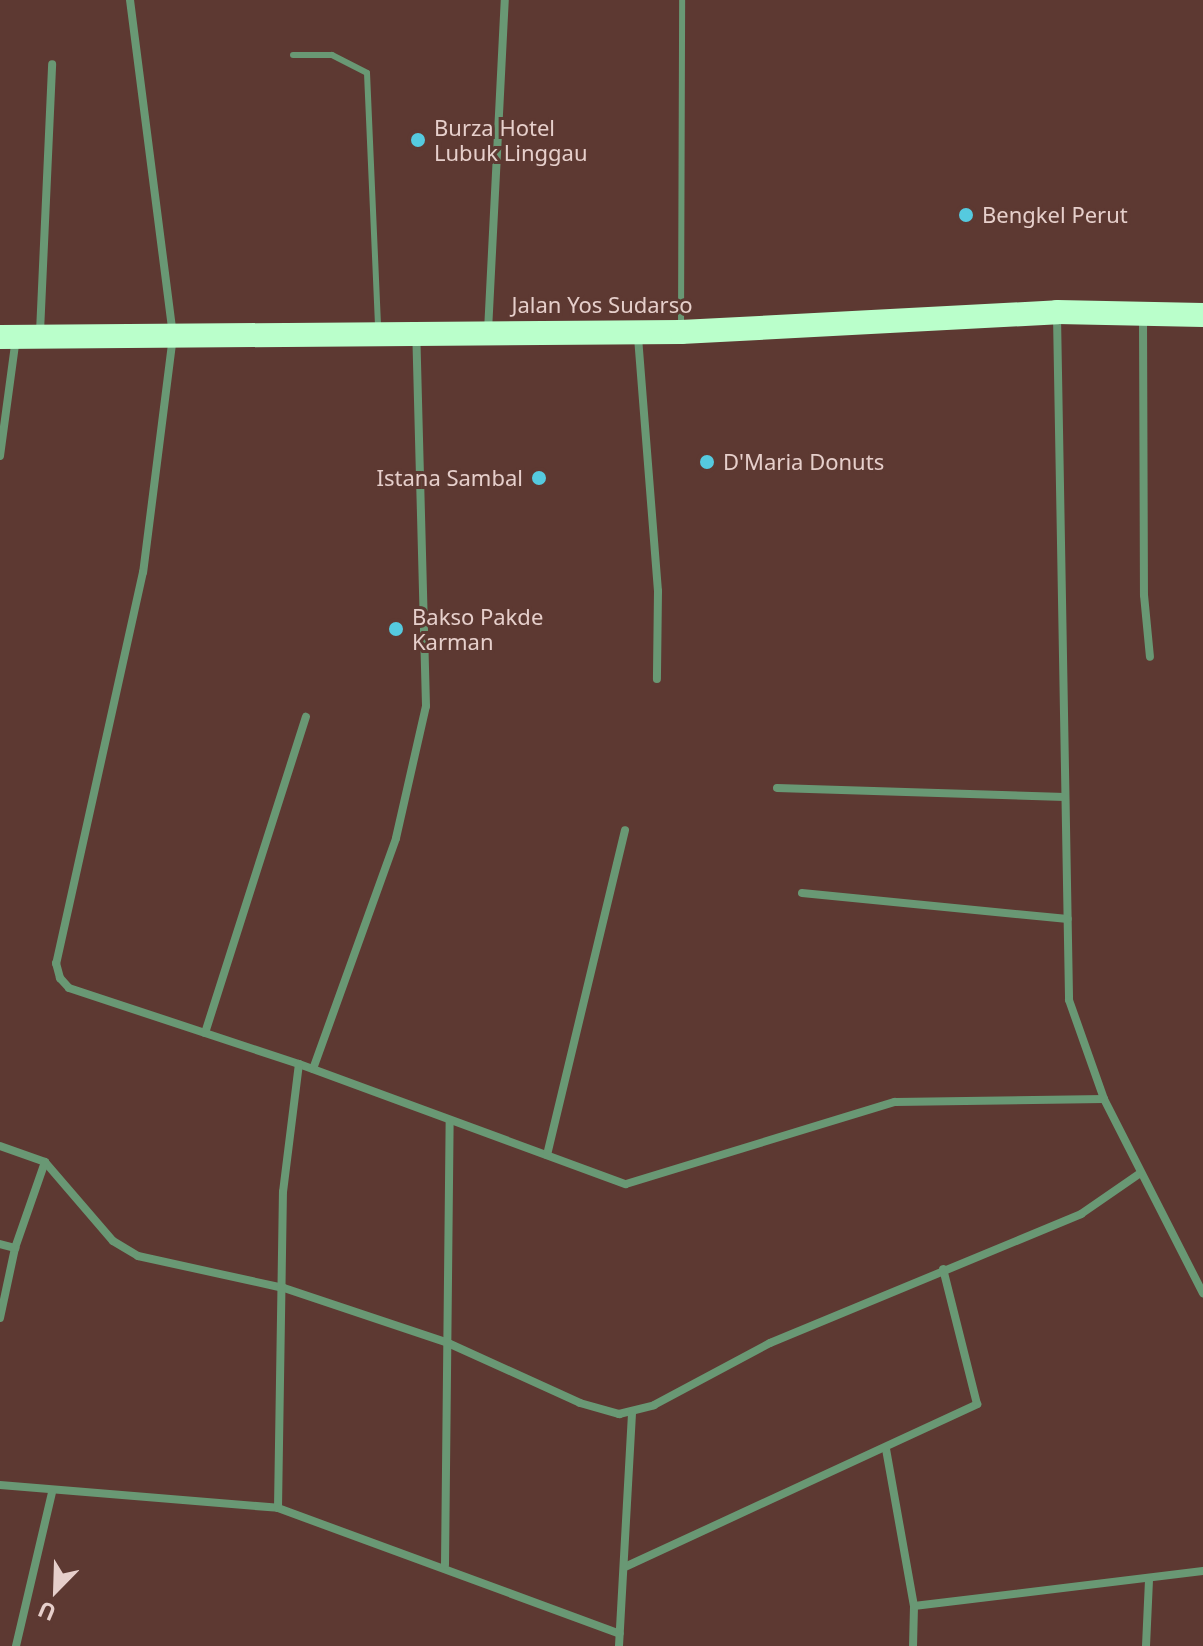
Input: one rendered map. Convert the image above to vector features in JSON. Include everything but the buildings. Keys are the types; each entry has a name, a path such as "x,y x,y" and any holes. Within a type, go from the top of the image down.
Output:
{"highway":[{"name":"Jalan Yos Sudarso","path":"19,337 378,335 487,331 681,332 1057,312 1203,315"}],"street":[{"path":"130,0 173,336 143,572 56,963 69,988 299,1064 626,1184 895,1102 1104,1099"},
{"path":"487,331 505,0"},
{"path":"0,456 19,337 52,64"},
{"path":"1057,312 1065,797 1073,1021 1104,1099 1139,1174 1203,1293"},
{"path":"1143,316 1144,595 1150,657"},
{"path":"637,330 658,591 657,679"},
{"path":"313,1069 396,838 426,706 416,334"},
{"path":"205,1033 306,717"},
{"path":"777,788 1065,797"},
{"path":"547,1155 625,830"},
{"path":"802,893 1068,919"},
{"path":"278,1508 284,1288 283,1192 299,1064"},
{"path":"445,1565 450,1120"},
{"path":"0,1146 45,1162 124,1250 284,1288 448,1343 580,1403 632,1412 770,1343 1081,1214 1139,1174"},
{"path":"0,1318 15,1248 45,1162"},
{"path":"0,1244 15,1248"},
{"path":"627,1566 886,1449 977,1404 943,1269"},
{"path":"619,1646 627,1566 632,1412"},
{"path":"886,1449 914,1606 913,1646"},
{"path":"0,1485 52,1493 278,1508 445,1565 620,1634"},
{"path":"16,1646 52,1493"},
{"path":"914,1606 1149,1580 1203,1571"},
{"path":"1146,1646 1149,1580"}],"lane":[{"path":"681,332 682,0"},
{"path":"293,55 332,55 367,73 378,335"}],"place":[{"name":"Burza Hotel Lubuk Linggau","path":"418,140"},
{"name":"Bengkel Perut","path":"966,215"},
{"name":"D'Maria Donuts","path":"707,462"},
{"name":"Istana Sambal","path":"539,478"},
{"name":"Bakso Pakde Karman","path":"396,629"}]}
